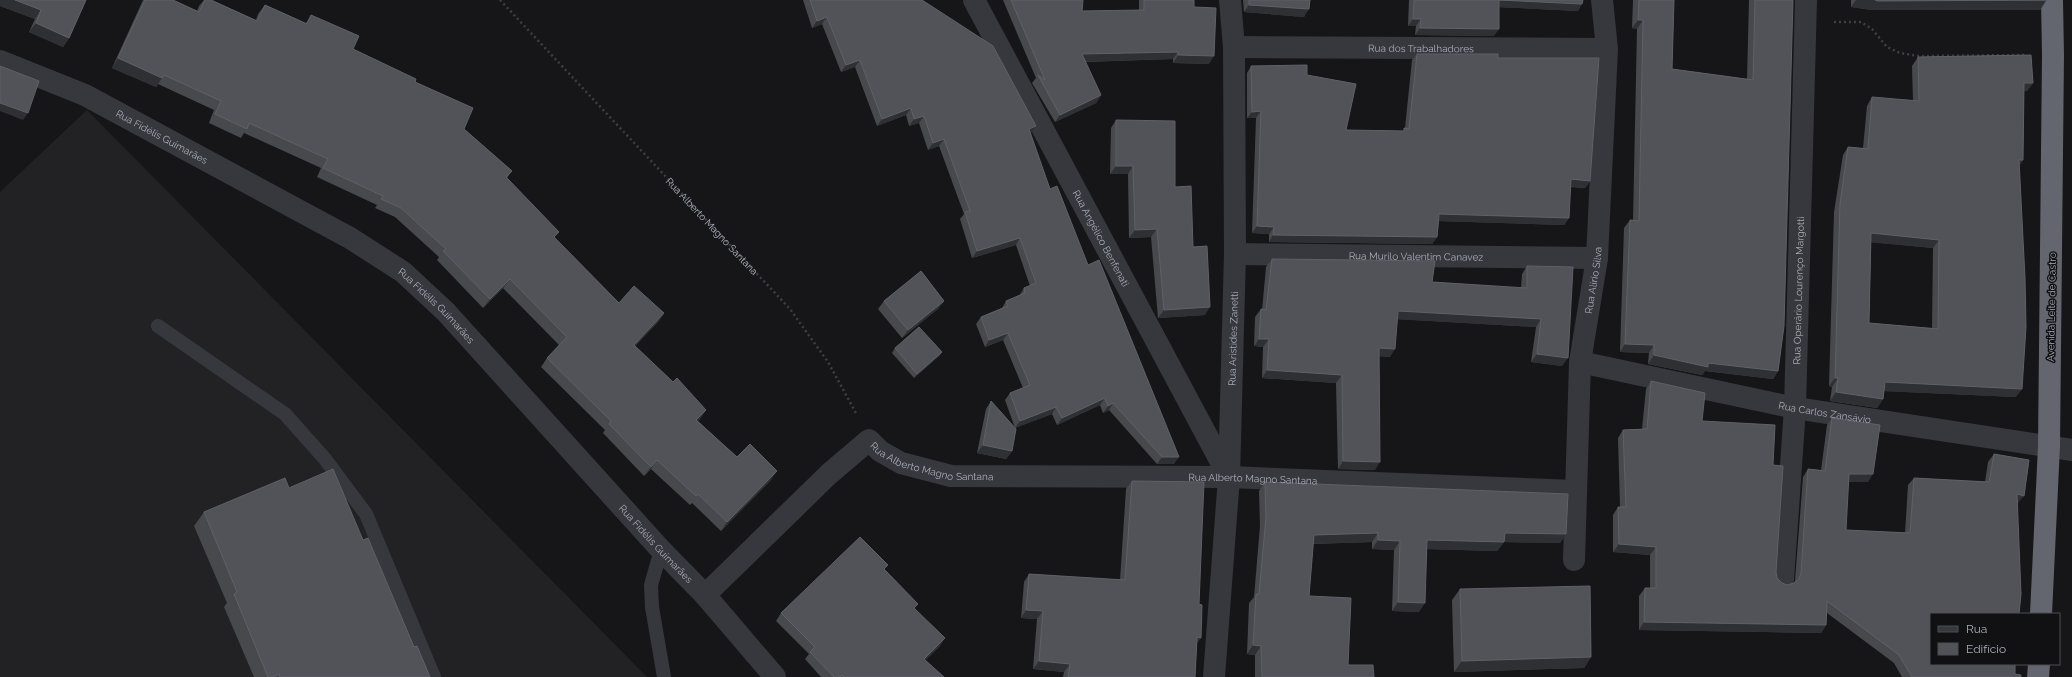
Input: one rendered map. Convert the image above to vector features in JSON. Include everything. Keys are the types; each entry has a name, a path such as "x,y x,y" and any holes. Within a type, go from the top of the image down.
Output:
{"highway":[{"name":"Avenida Leite de Castro","path":"2041,613 2049,446 2053,55 2052,0"},
{"path":"2038,677 2039,665"}],"street":[{"name":"Rua Angélico Benfenati","path":"974,0 1229,477"},
{"name":"Rua Aristides Zanetti","path":"1214,677 1229,477 1235,254 1234,47 1230,0"},
{"name":"Rua Alírio Silva","path":"1574,560 1580,362 1597,258 1607,49 1602,0"},
{"name":"Rua Operário Lourenço Margotti","path":"1783,580 1795,408 1806,0"},
{"name":"Rua dos Trabalhadores","path":"1234,47 1607,49"},
{"name":"Rua Fidélis Guimarães","path":"0,62 85,95 350,238 403,272 446,312 661,550 705,595 775,677"},
{"name":"Rua Murilo Valentim Canavez","path":"1235,254 1597,258"},
{"name":"Rua Carlos Zansávio","path":"1580,362 1795,408 2072,450"},
{"name":"Rua Alberto Magno Santana","path":"869,440 880,450 901,463 951,476 1229,477 1575,490"},
{"path":"705,595 830,474 869,440"}],"lane":[{"path":"158,326 285,414 325,459 366,514 434,677"},
{"path":"661,550 651,585 652,607 664,677"}],"path":[{"name":"Rua Alberto Magno Santana","path":"500,0 790,309 828,362 869,440"},
{"path":"1806,21 1861,22 1872,29 1887,47 1900,53 1919,56 2053,55"}],"shaded area":[{"path":"87,110 647,677 0,677 0,192"}],"building":[{"path":"15,0 86,0 69,38 36,23 41,10"},
{"path":"145,0 173,0 199,12 205,0 211,0 257,21 265,5 307,24 311,15 359,36 353,49 416,79 415,82 473,108 464,129 512,171 506,177 559,232 554,237 619,303 634,286 664,313 634,345 673,382 677,378 706,410 696,420 737,457 750,444 777,471 727,522 698,494 696,496 657,460 651,467 609,424 611,421 547,358 567,337 510,279 490,299 443,251 446,249 401,208 381,199 383,196 323,168 328,159 249,123 247,129 215,114 221,101 164,75 162,78 118,58"},
{"path":"810,0 922,0 993,46 1036,126 1029,129 1050,189 1057,186 1088,265 1099,260 1179,457 1162,457 1113,403 1108,406 1105,398 1062,418 1056,407 1020,421 1010,393 1030,385 1008,333 989,340 981,317 1008,306 1006,301 1025,293 1024,288 1036,283 1020,238 977,251 965,212 970,211 944,139 933,143 924,116 914,119 911,108 882,119 860,60 846,65 827,17 817,21"},
{"path":"1011,0 1083,0 1082,11 1144,10 1144,0 1194,0 1194,7 1216,8 1214,56 1178,55 1178,52 1082,54 1101,95 1060,115 1038,75 1045,80"},
{"path":"1249,0 1310,0 1309,9 1249,5"},
{"path":"1414,0 1499,0 1499,29 1420,28 1421,19 1413,19"},
{"path":"1499,0 1583,0 1582,4"},
{"path":"1639,0 1674,0 1672,69 1753,80 1755,0 1793,0 1784,326 1778,371 1708,363 1708,367 1654,355 1654,345 1625,344 1630,220 1639,221 1643,20 1638,20"},
{"path":"1875,0 2047,0 1878,1"},
{"path":"1417,54 1498,54 1498,58 1599,58 1590,181 1571,179 1569,218 1439,214 1437,237 1273,235 1274,227 1257,226 1261,111 1252,112 1251,66 1307,65 1307,75 1356,84 1346,130 1404,131 1404,128 1409,129"},
{"path":"2031,55 2033,83 2024,83 2023,160 2019,160 2026,327 2022,389 1885,382 1883,399 1836,392 1838,378 1835,378 1840,204 1848,147 1868,149 1872,97 1919,101 1918,57","holes":["1871,233 1939,240 1938,329 1869,323"]},
{"path":"0,66 39,81 28,113 0,103"},
{"path":"1116,120 1175,121 1175,187 1191,186 1193,247 1207,246 1210,307 1164,310 1157,229 1135,230 1133,166 1116,166"},
{"path":"1272,259 1435,261 1432,282 1527,288 1527,266 1573,267 1568,358 1537,354 1541,319 1398,311 1395,349 1379,348 1380,462 1343,461 1342,375 1267,370 1269,339 1259,339 1261,309 1266,310"},
{"path":"921,271 944,301 908,330 884,301"},
{"path":"919,327 942,352 917,374 895,348"},
{"path":"1651,381 1705,393 1702,421 1775,425 1773,465 1783,466 1776,572 1777,578 1782,583 1787,585 1794,583 1799,579 1801,573 1808,469 1825,471 1832,418 1880,425 1873,474 1849,474 1846,530 1910,533 1914,478 1989,482 1994,454 2029,460 2024,496 2017,494 2021,594 2019,613 1930,613 1930,665 2015,665 2015,674 2021,675 2021,677 1912,677 1899,655 1827,601 1826,625 1644,622 1645,588 1656,588 1656,547 1619,544 1618,507 1626,507 1623,430 1647,429"},
{"path":"991,401 1016,429 1012,451 983,445"},
{"path":"333,469 363,540 368,538 414,647 417,646 430,677 280,677 279,674 273,677 268,677 234,594 237,592 204,512 285,478 289,488"},
{"path":"1132,481 1204,482 1199,604 1202,605 1201,638 1197,637 1195,677 1068,677 1070,664 1039,661 1043,611 1026,610 1029,574 1125,580"},
{"path":"1265,482 1568,494 1566,534 1505,533 1504,542 1427,540 1425,603 1398,602 1400,541 1378,540 1378,533 1314,535 1309,596 1351,598 1348,665 1373,665 1374,677 1262,677 1261,646 1253,645 1256,594 1259,594 1266,517"},
{"path":"860,537 888,565 884,569 918,604 914,608 945,638 924,659 944,677 844,677 842,675 840,677 834,677 810,652 815,647 781,613"},
{"path":"1590,586 1591,657 1462,661 1460,589"}]}
